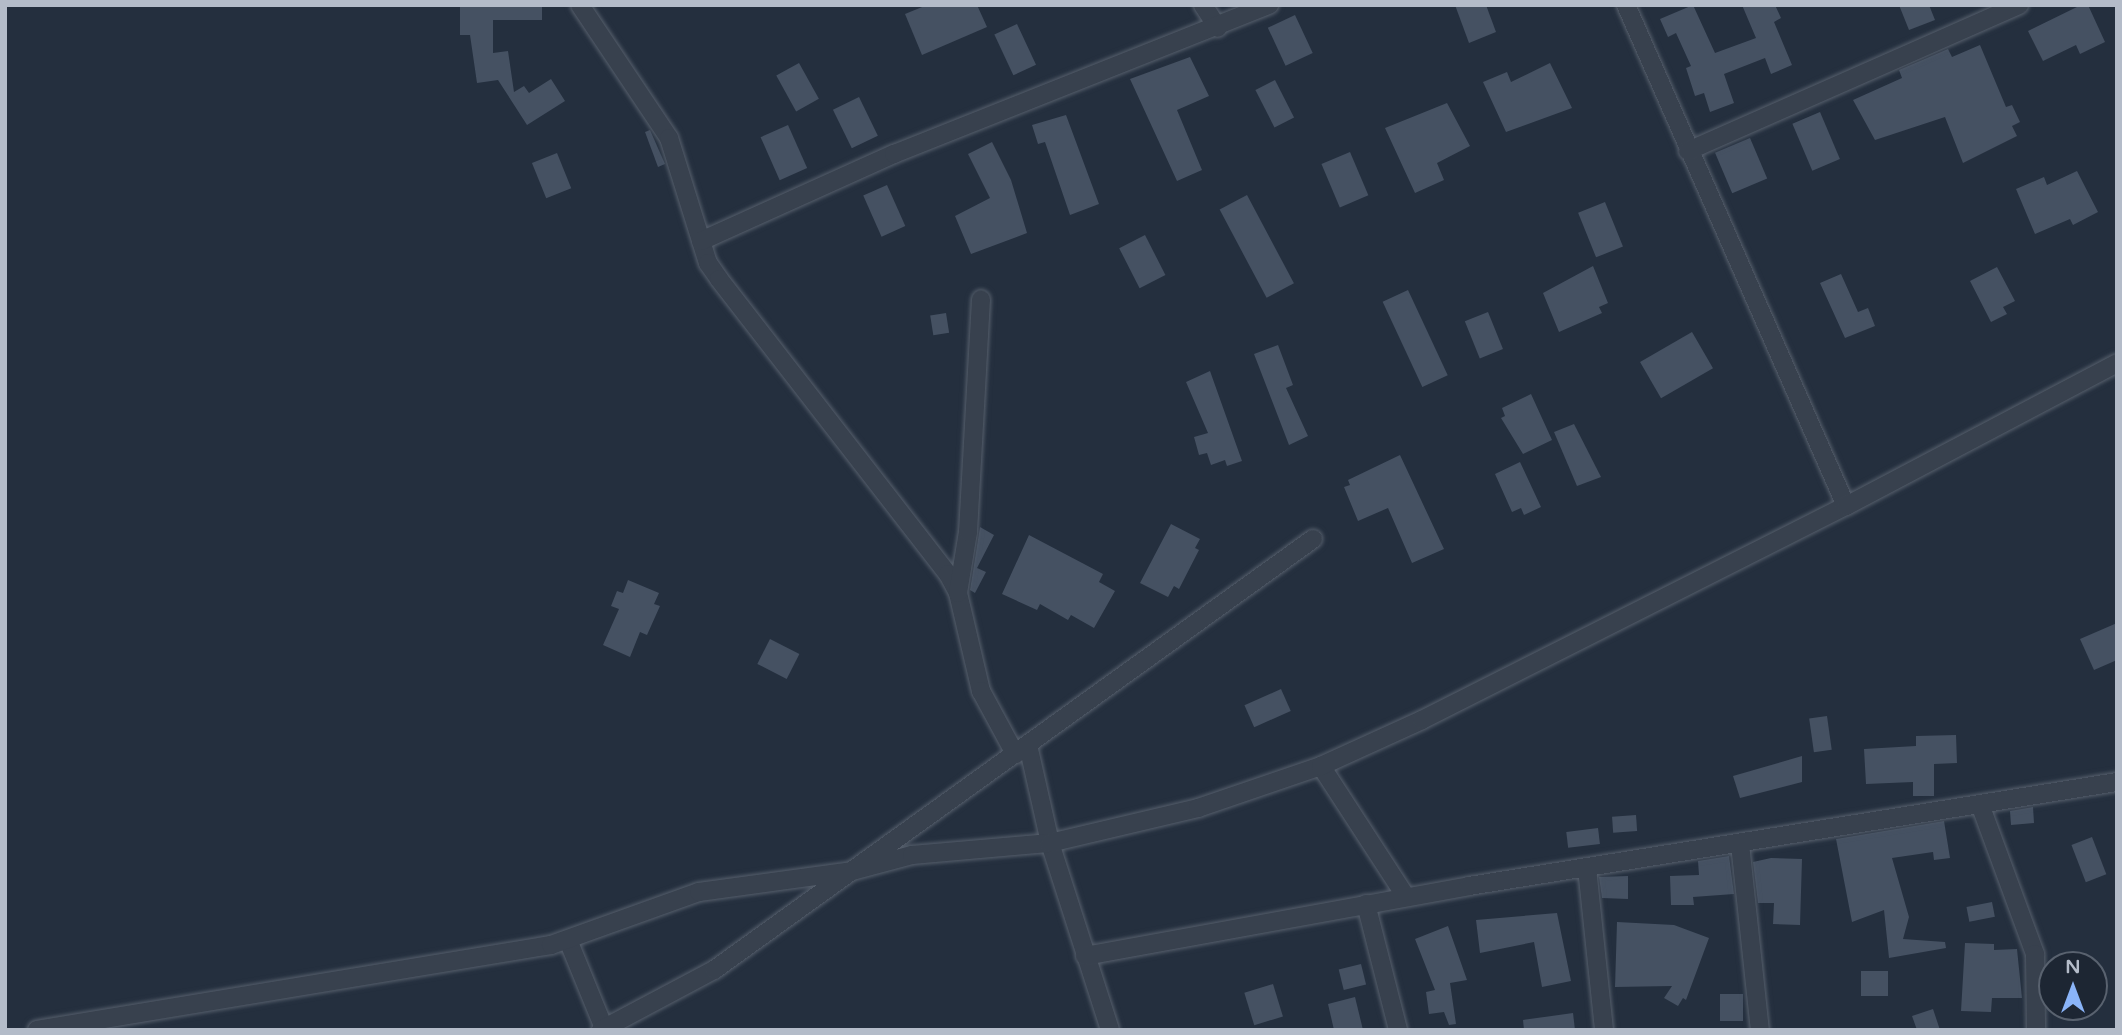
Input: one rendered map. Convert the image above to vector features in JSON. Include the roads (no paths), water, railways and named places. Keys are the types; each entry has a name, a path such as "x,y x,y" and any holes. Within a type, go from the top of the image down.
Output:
{"street":[{"path":"580,5 669,138 701,241 719,279 958,593"},
{"path":"1203,5 1218,28"},
{"path":"701,241 894,154 1218,28 1269,5"},
{"path":"1689,151 2019,5"},
{"path":"1632,7 1689,151 1846,506"},
{"path":"981,299 968,532 958,593 981,691 1022,749 1110,1030"},
{"path":"37,1030 568,940 699,892 852,871 912,855 1050,843 1198,808 1321,766 1846,506 2117,363"},
{"path":"568,940 602,1029 714,970 1313,539"},
{"path":"1321,766 1405,897"},
{"path":"1085,956 1405,897 1981,807 2117,782"},
{"path":"1981,807 2035,954 2036,1030"},
{"path":"1740,844 1760,1030"},
{"path":"1587,868 1604,1030"},
{"path":"1366,904 1398,1030"}]}
